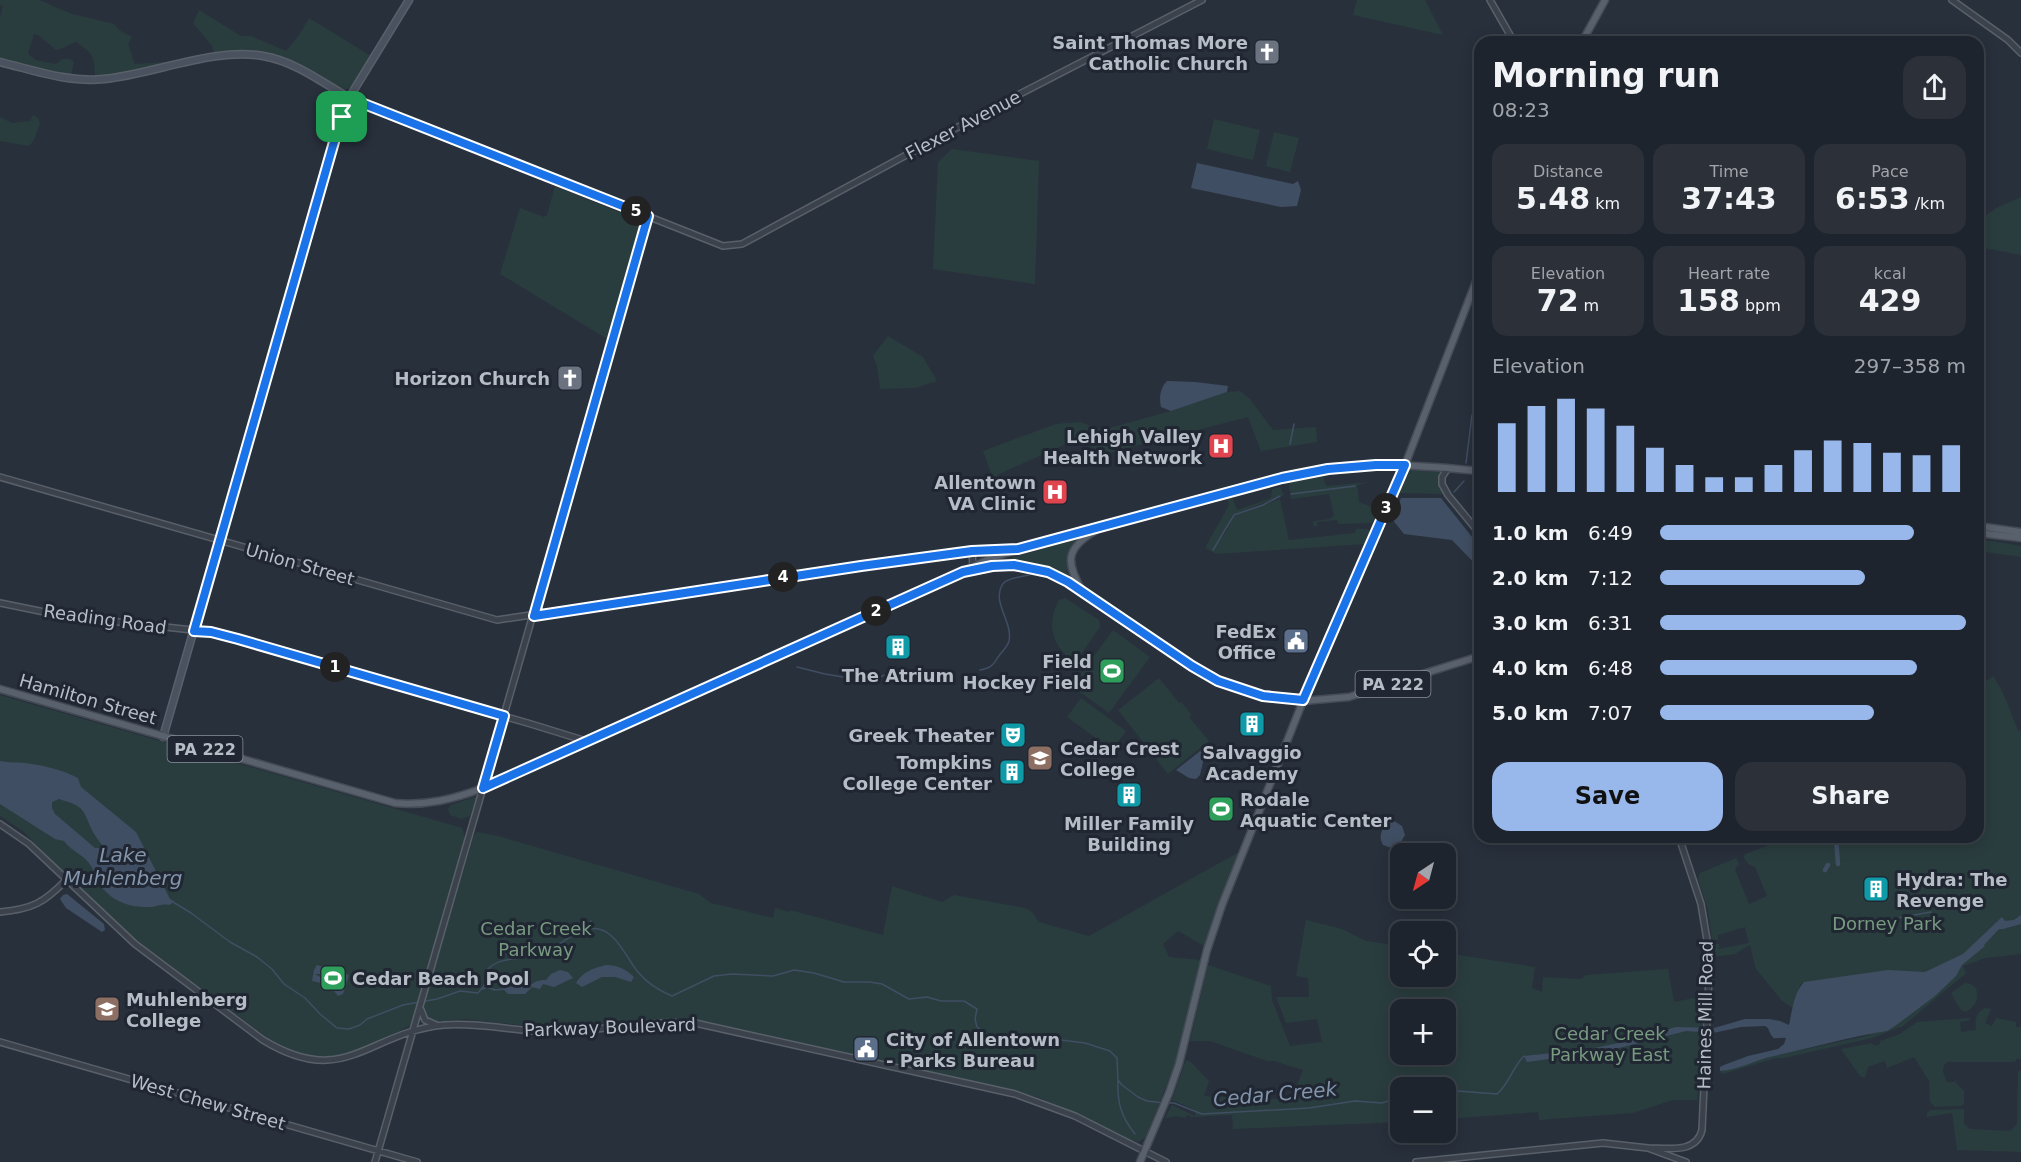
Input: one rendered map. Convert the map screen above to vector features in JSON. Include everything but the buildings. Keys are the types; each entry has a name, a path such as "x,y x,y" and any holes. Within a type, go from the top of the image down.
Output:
{"main road":[{"path":"163,736 338,128 349,98 409,0"},
{"path":"1585,36 1605,0"},
{"path":"0,62 64,77 101,80 217,56 249,54 288,63 349,98"},
{"path":"1140,1162 1169,1093 1186,1041 1214,927 1303,700 1405,465 1474,287"},
{"name":"PA 222","path":"483,788 973,567 1018,549 1282,478 1328,469 1405,465 1474,470"},
{"path":"1083,592 1071,567 1072,552 1083,538 1103,526"},
{"path":"1984,527 2021,532"},
{"path":"1984,534 2021,538"},
{"name":"PA 222","path":"963,572 1003,565 1026,566 1058,576 1192,666 1218,681 1263,696 1331,700 1360,694 1474,658"},
{"name":"Hamilton Street","path":"0,689 394,803 410,804 447,800 483,788"}],"street":[{"name":"Flexer Avenue","path":"648,216 723,246 742,244 1008,100 1202,0"},
{"path":"1490,0 1511,36"},
{"path":"1952,0 2008,40 2021,53"},
{"path":"349,98 648,216 375,1162"},
{"path":"1448,468 1442,477 1442,484 1448,495 1474,526"},
{"name":"Union Street","path":"0,477 497,620 534,616"},
{"path":"534,616 972,551 1018,549"},
{"path":"972,551 973,567"},
{"name":"Reading Road","path":"0,603 64,616 211,632 586,741"},
{"name":"Parkway Boulevard","path":"0,824 26,841 135,944 263,1040 280,1051 308,1060 338,1059 357,1054 413,1030 438,1026 474,1025 557,1032 663,1023 707,1025 819,1052 1015,1094 1068,1113 1166,1162"},
{"name":"Haines Mill Road","path":"1648,1148 1680,1149 1696,1142 1702,1130 1709,958 1701,904 1681,843"},
{"path":"0,912 35,906 45,900 66,880"},
{"path":"421,1005 424,1019 438,1026"},
{"name":"West Chew Street","path":"0,1042 417,1162"},
{"path":"1416,1162 1603,1143 1648,1148 1686,1162"}],"green space":[{"path":"0,0 39,0 72,14 114,24 119,30 132,37 128,44 135,64 178,61 126,74 95,75 92,56 82,46 76,42 56,50 34,34 28,53 35,60 56,64 62,59 70,59 74,62 71,74 48,71 0,58 0,17 3,6 0,5"},
{"path":"1357,0 1425,0 1443,35 1353,15"},
{"path":"199,10 241,36 251,36 286,51 309,18 371,56 352,87 344,90 297,65 266,54 232,50 214,53 212,46 193,23"},
{"path":"33,115 40,123 34,140 29,146 0,141 0,117 12,123 30,121"},
{"path":"1214,119 1260,130 1253,160 1207,149"},
{"path":"1274,132 1299,138 1290,172 1266,166"},
{"path":"952,149 1039,161 1035,284 933,269 938,162"},
{"path":"555,186 643,222 609,340 500,274 520,208 544,217 547,215"},
{"path":"2021,197 2021,255 1984,248 1984,217 1998,207"},
{"path":"888,336 923,357 937,381 915,388 880,389 877,366 873,356"},
{"path":"1240,391 1250,399 1273,430 1316,427 1317,442 1261,451 1248,417 1097,456 1088,441 1066,444 999,474 994,481 983,451 1056,424 1080,422 1102,430 1171,411 1227,392"},
{"path":"1410,470 1441,472 1439,480 1443,494 1399,493"},
{"path":"1323,476 1326,486 1370,482 1357,485 1359,502 1379,510 1372,523 1338,524 1337,520 1317,522 1317,526 1314,526 1314,521 1330,519 1334,515 1329,494 1291,499 1289,486 1291,482"},
{"path":"1280,487 1284,495 1233,515 1212,551 1234,516 1280,499 1289,540 1355,533 1356,529 1368,529 1370,532 1365,544 1216,554 1207,549 1206,546 1229,505 1227,498 1233,499 1237,510 1271,498 1272,489"},
{"path":"1076,539 1068,557 1070,578 1047,567 1007,559"},
{"path":"1984,540 2021,546 2021,557 1984,552"},
{"path":"1065,598 1099,620 1100,627 1075,663 1061,650 1052,627 1052,618 1059,600"},
{"name":"Field Hockey Field","path":"1113,630 1150,657 1109,713 1072,686"},
{"name":"Dorney Park","path":"1993,676 2018,730 2021,731 2021,954 1985,958 1963,966 1966,973 1903,1026 1872,1038 1776,1058 1723,1074 1720,1071 1773,1056 1870,1035 1804,982 1800,985 1793,1008 1782,1001 1756,969 1750,945 1735,954 1713,957 1714,944 1719,944 1719,949 1749,943 1745,927 1718,935 1718,940 1712,940 1708,910 1698,879 1700,873 1736,858 1739,864 1735,869 1749,904 1767,896 1755,867 1748,864 1744,858 1745,854 1767,846 1766,843 1984,843 1984,682"},
{"path":"1159,678 1192,715 1189,717 1209,741 1168,774 1118,710"},
{"name":"Cedar Creek Parkway","path":"0,695 462,828 465,838 411,1025 377,1042 345,1054 313,1056 296,1052 276,1044 134,938 65,874 23,831 0,816"},
{"path":"1081,698 1126,731 1112,750 1067,717"},
{"path":"477,798 470,816 461,819 450,815 448,809 451,805"},
{"name":"Cedar Creek Parkway","path":"477,832 699,894 711,903 773,918 775,908 789,912 790,910 883,935 892,886 942,902 954,895 1025,908 1032,912 1039,922 1089,936 1241,851 1221,897 1204,946 1178,931 1163,944 1169,957 1201,960 1182,1045 1146,1137 1138,1142 1040,1098 1011,1089 681,1018 547,1028 464,1019 433,1022 426,1019 422,1010 474,835"},
{"name":"Cedar Creek Parkway East","path":"1306,920 1342,929 1366,941 1390,944 1390,987 1456,987 1456,955 1535,967 1532,988 1542,992 1543,977 1582,979 1586,975 1668,969 1674,1002 1704,996 1697,1100 1673,1100 1633,1113 1539,1120 1538,1112 1456,1118 1456,1077 1390,1077 1390,1122 1233,1129 1232,1115 1192,1117 1187,1115 1185,1118 1176,1116 1165,1118 1172,1105 1195,1116 1195,1110 1172,1100 1186,1060 1191,1062 1209,1081 1204,1096 1292,1098 1303,1070 1267,1061 1210,1041 1190,1041 1208,965 1271,986 1272,1000 1290,1046 1322,1042 1317,1019 1286,1023 1276,997 1309,997 1308,978 1296,976"},
{"path":"1965,983 1976,988 1977,996 1974,1005 1965,1012 1960,1009 1951,993"},
{"path":"1985,1008 1991,1009 1985,1023 1992,1026 1996,1018 2016,1022 2016,1027 2021,1027 2021,1059 2012,1062 1948,1062 1944,1065 1943,1072 1947,1082 1955,1082 1957,1078 1956,1083 1964,1091 1964,1104 1961,1106 1935,1107 1930,1102 1929,1081 1914,1057 1887,1068 1885,1061 1868,1067 1865,1078 1860,1076 1841,1049 1872,1043 1874,1046 1880,1044 1880,1041 1900,1034 1917,1022 1969,1018 1970,1020 1960,1022 1961,1032 1976,1030 1976,1017"},
{"path":"2021,1070 2021,1152 1957,1150 1952,1113 1927,1117 1930,1110 1964,1109 1964,1124 1970,1129 2010,1131 2017,1124 2018,1072"}],"water":[{"path":"1197,163 1293,184 1298,181 1301,190 1297,206 1281,207 1191,188"},
{"path":"1167,381 1228,386 1227,392 1171,411 1161,407 1160,404 1161,390"},
{"path":"1401,498 1441,498 1474,539 1474,563 1452,540 1404,534 1392,519"},
{"path":"1204,748 1206,750 1200,775 1196,779 1189,778 1176,770"},
{"name":"Lake Muhlenberg","path":"0,761 45,767 78,778 81,787 136,832 170,899 174,901 170,905 139,907 112,897 96,879 88,862 64,841 55,839 0,804","holes":["59,799 79,807 85,814 102,845 100,848 95,848 55,814 52,802"]},
{"path":"1394,821 1402,826 1405,835 1400,843 1390,843 1390,848 1383,845 1381,836 1387,822"},
{"path":"67,894 104,924 105,930 102,932 66,908 60,899"},
{"path":"2021,915 2021,924 1999,929 1985,946 1962,965 1956,976 1935,996 1887,1031 1844,1039 1720,1071 1720,1067 1724,1065 1748,1056 1778,1049 1784,1044 1786,1038 1773,1038 1765,1026 1741,1027 1713,1033 1686,1031 1607,1051 1527,1062 1524,1056 1590,1049 1676,1027 1714,1028 1745,1019 1769,1019 1789,1025 1792,1008 1804,982 1888,970 1925,972 1963,954 2002,917 2005,921 2014,920"},
{"path":"317,965 349,975 343,994 338,996 334,991 335,987 330,986 333,974 326,972 325,979 330,981 329,985 323,984 322,974 315,974 322,978 321,983 312,981"},
{"path":"606,965 621,968 634,977 631,982 615,977 602,977 582,987 576,983 585,973"},
{"path":"560,970 568,972 573,978 554,987 543,984 540,989 532,987 525,994 508,994 504,990 506,987 521,985 527,988 540,980 546,980 551,974"}],"waterway":[{"path":"1466,463 1474,412"},
{"path":"1290,444 1294,424"},
{"path":"1454,492 1464,481"},
{"path":"1291,494 1355,486"},
{"path":"1213,550 1234,515 1263,505 1280,496"},
{"path":"980,670 993,665 1009,641 1008,627 999,599 1002,585 1010,579 1029,575"},
{"path":"797,667 861,680 874,679 888,674 907,673"},
{"path":"1836,843 1838,864"},
{"path":"1825,870 1828,865"},
{"name":"Cedar Creek","path":"173,902 230,942 257,957 272,969 284,984 305,998 337,1028 349,1029 360,1025 367,1019 403,1005 437,999 460,991 478,993 486,983 485,972 491,966 504,960 541,954 577,933 598,929 606,932 618,943 645,979 672,996 714,976 732,974 773,976 794,970 844,982 882,984 909,999 927,997 941,1001 964,1001 977,1009 975,1019 977,1027 1005,1045 1038,1039 1061,1040 1085,1043 1110,1051 1117,1058 1118,1080 1122,1085 1147,1101 1164,1103"},
{"path":"1886,920 1931,912"},
{"path":"1902,926 1928,920"},
{"path":"587,928 591,921"},
{"path":"483,989 487,987 495,990 505,989"},
{"name":"Cedar Creek","path":"1456,1091 1497,1094 1505,1086 1524,1056"},
{"path":"1118,1080 1121,1109 1135,1134"},
{"name":"Cedar Creek","path":"1168,1103 1174,1103 1202,1114 1309,1108 1355,1101 1382,1103 1390,1100"}],"place":[{"name":"Saint Thomas More Catholic Church","path":"1267,52"},
{"name":"Horizon Church","path":"570,378"},
{"name":"Lehigh Valley Health Network","path":"1221,446"},
{"name":"Allentown VA Clinic","path":"1055,492"},
{"name":"FedEx Office","path":"1296,641"},
{"name":"The Atrium","path":"898,647"},
{"name":"Field Hockey Field","path":"1112,671"},
{"name":"Salvaggio Academy","path":"1252,724"},
{"name":"Greek Theater","path":"1013,735"},
{"name":"Cedar Crest College","path":"1040,758"},
{"name":"Tompkins College Center","path":"1012,772"},
{"name":"Miller Family Building","path":"1129,795"},
{"name":"Rodale Aquatic Center","path":"1221,809"},
{"name":"Hydra: The Revenge","path":"1876,889"},
{"name":"Cedar Beach Pool","path":"333,978"},
{"name":"Muhlenberg College","path":"107,1009"},
{"name":"City of Allentown - Parks Bureau","path":"866,1049"}],"route":[{"path":"349,98 648,216 534,616 861,566 972,551 1018,549 1282,478 1328,469 1405,465 1346,606 1303,700 1263,696 1218,681 1058,576 1026,566 992,566 963,572 483,788 504,716 238,639 211,632 194,631 342,117 349,98"}]}
